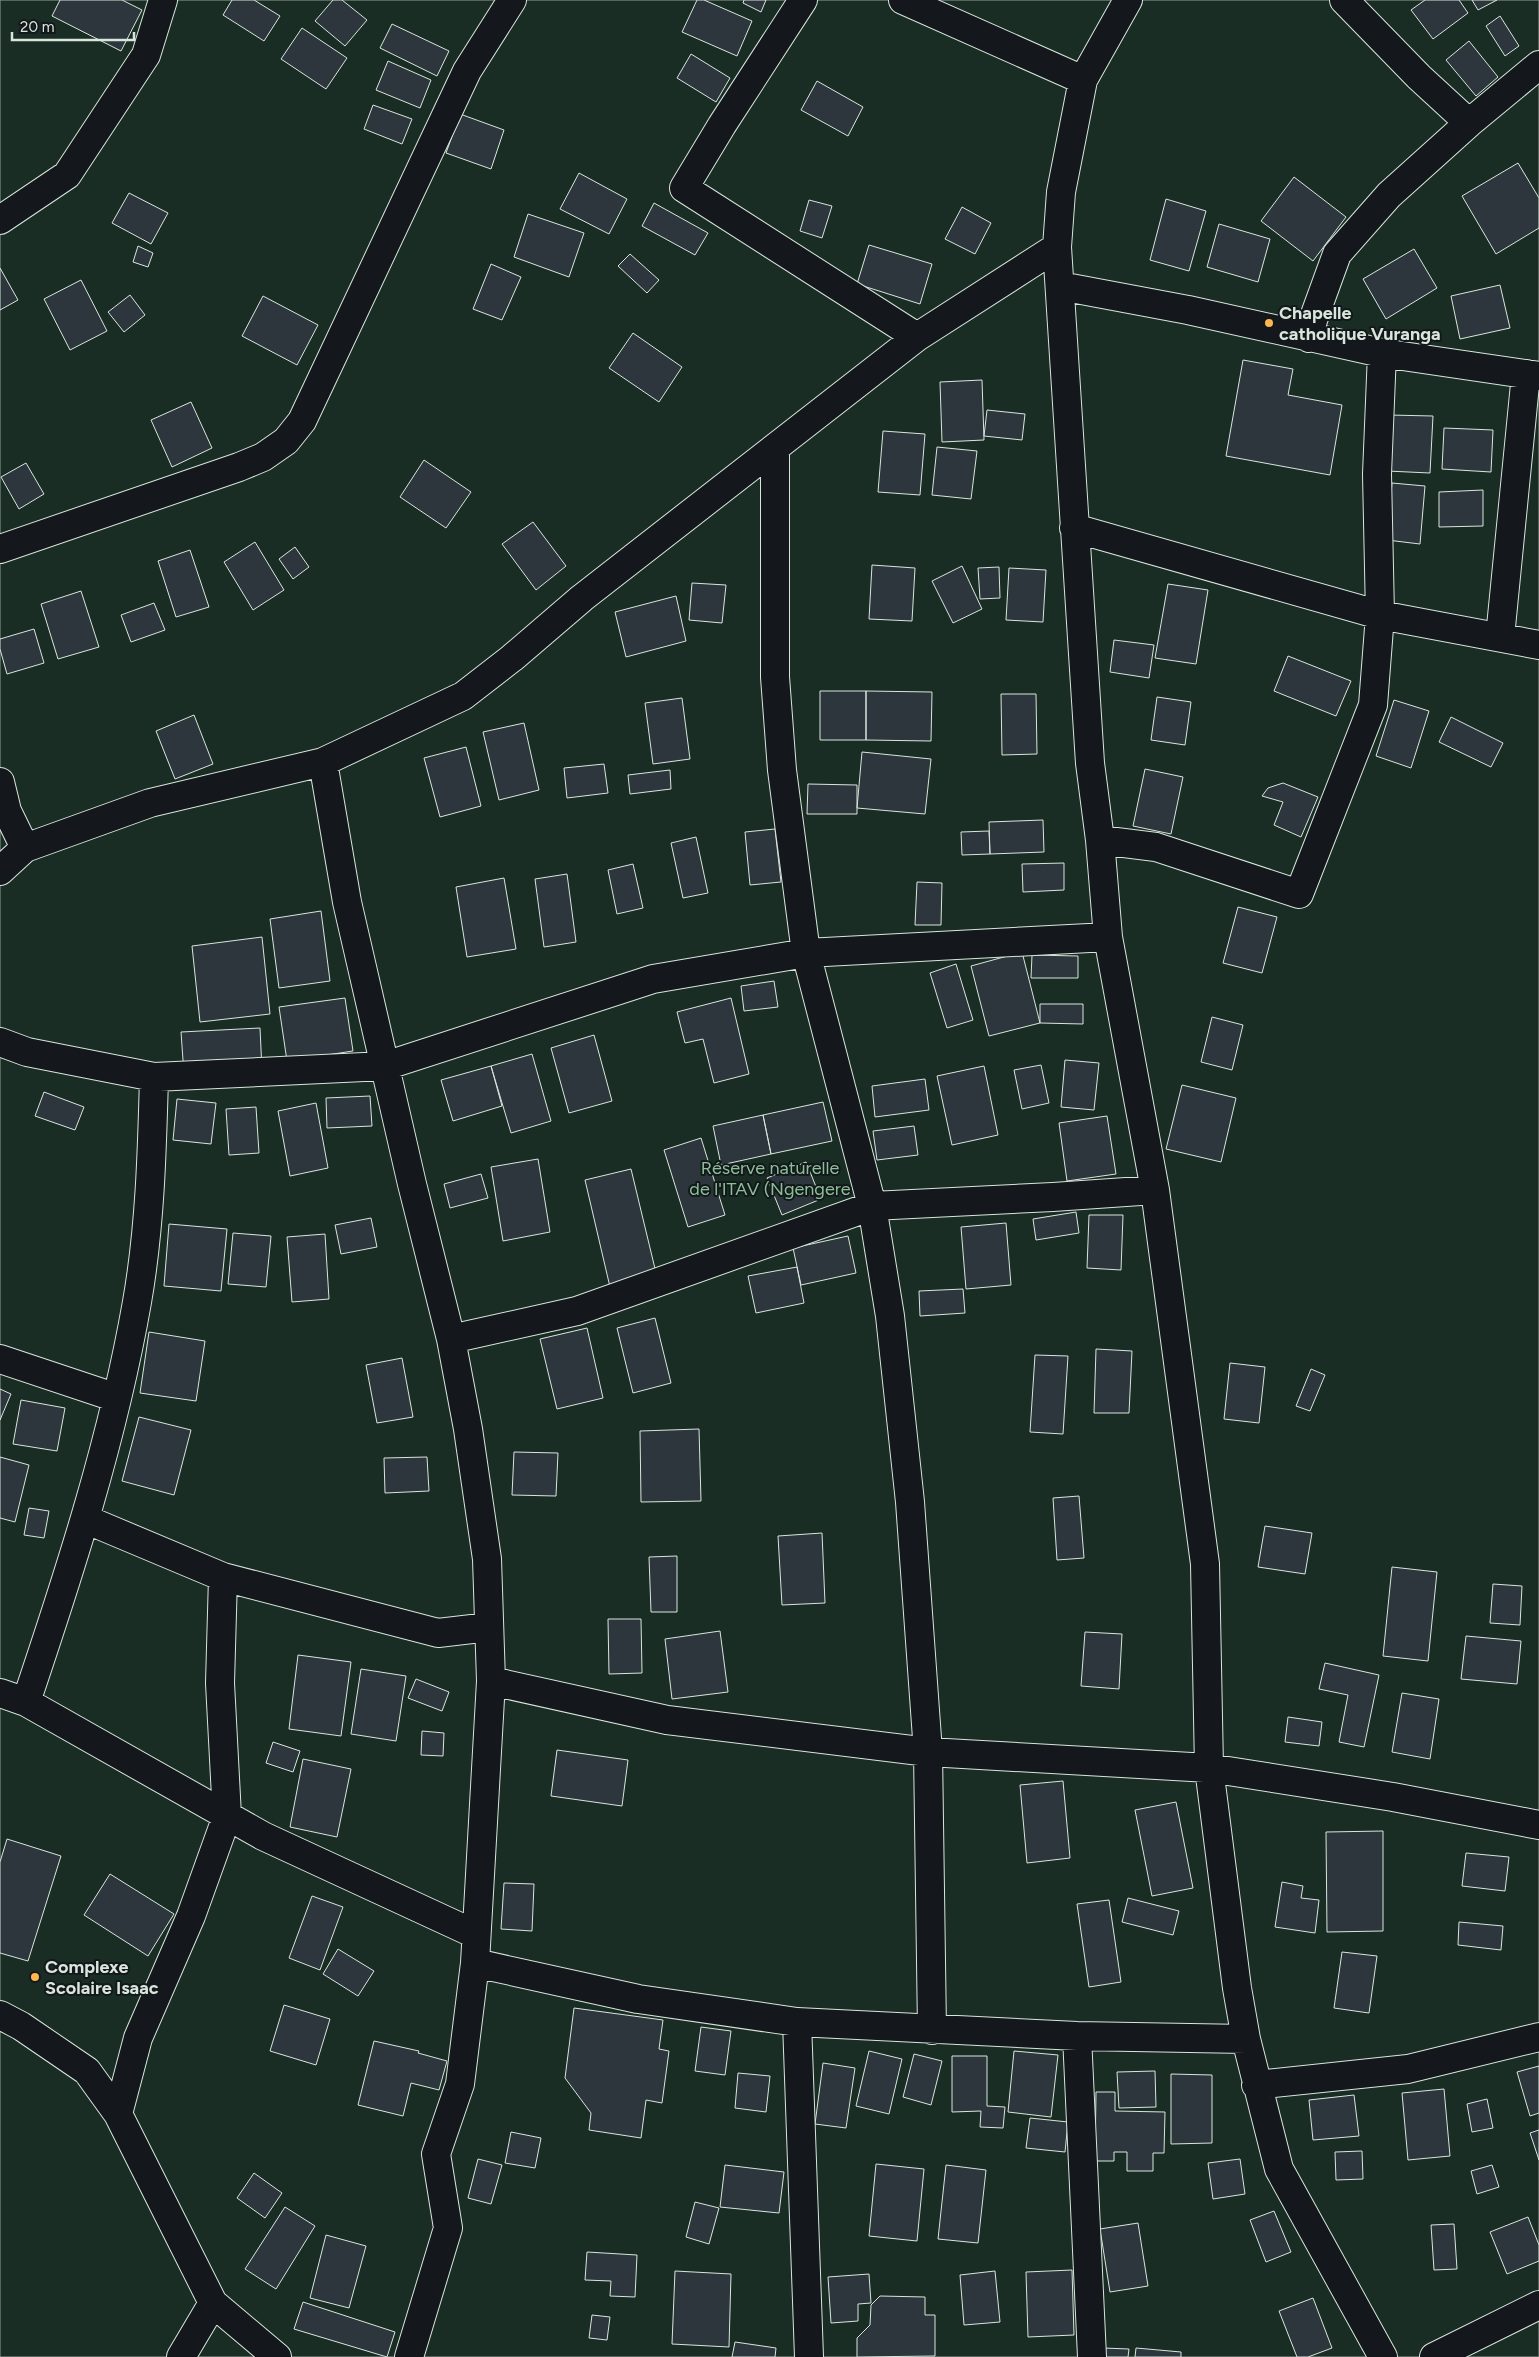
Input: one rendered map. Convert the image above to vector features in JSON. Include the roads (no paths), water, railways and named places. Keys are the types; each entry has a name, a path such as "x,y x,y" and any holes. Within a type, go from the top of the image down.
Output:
{"street":[{"path":"0,220 67,175 146,55 163,0"},
{"path":"0,549 198,483 263,457 286,441 302,421 467,71 512,0"},
{"path":"803,0 722,125 684,188 917,337"},
{"path":"903,0 1083,80"},
{"path":"1128,0 1083,80 1061,192 1057,247 1090,763 1100,840 1108,937 1155,1190 1205,1564 1209,1768 1237,1988 1246,2039 1256,2085 1279,2169 1383,2357"},
{"path":"1344,0 1469,124"},
{"path":"1309,338 1313,320 1337,254 1390,195 1469,124 1539,65"},
{"path":"0,871 25,848 150,802 323,762 463,696 512,658 582,598 917,337 1057,247"},
{"path":"1060,286 1188,310 1382,353 1532,375 1500,637"},
{"path":"1100,840 1156,847 1299,894 1373,705 1380,615 1377,474 1382,353"},
{"path":"775,449 775,677 777,720 806,953 872,1206 890,1316 908,1480 928,1752 932,2030"},
{"path":"1074,528 1380,615 1539,645"},
{"path":"323,762 347,902 412,1184 451,1339 468,1429 487,1559 491,1681 475,1934 475,1963 460,2084 436,2154 448,2228 409,2357"},
{"path":"0,782 7,811 25,848"},
{"path":"0,1042 27,1052 154,1077 385,1066 653,979 806,953 1108,937"},
{"path":"26,1702 85,1520 117,1398 137,1302 150,1207 154,1077"},
{"path":"451,1339 576,1311 872,1206 1155,1190"},
{"path":"0,1358 117,1398"},
{"path":"85,1520 223,1577 438,1633 489,1627"},
{"path":"118,2114 138,2038 191,1916 227,1816 220,1683 223,1577"},
{"path":"491,1681 668,1720 928,1752 1209,1768 1393,1797 1539,1825"},
{"path":"0,1693 26,1702 263,1836 475,1934"},
{"path":"475,1963 638,1999 797,2022 1077,2036 1246,2039"},
{"path":"0,2014 87,2071 118,2114 213,2303 277,2357"},
{"path":"797,2022 809,2357"},
{"path":"1077,2036 1092,2357"},
{"path":"1256,2085 1408,2069 1539,2037"},
{"path":"181,2357 213,2303"},
{"path":"1434,2357 1539,2305"}],"place":[{"name":"Chapelle catholique Vuranga","path":"1269,323"},
{"name":"Complexe Scolaire Isaac","path":"35,1977"}],"park label":[{"name":"Réserve naturelle de l'ITAV (Ngengere","path":"770,1178"}]}
